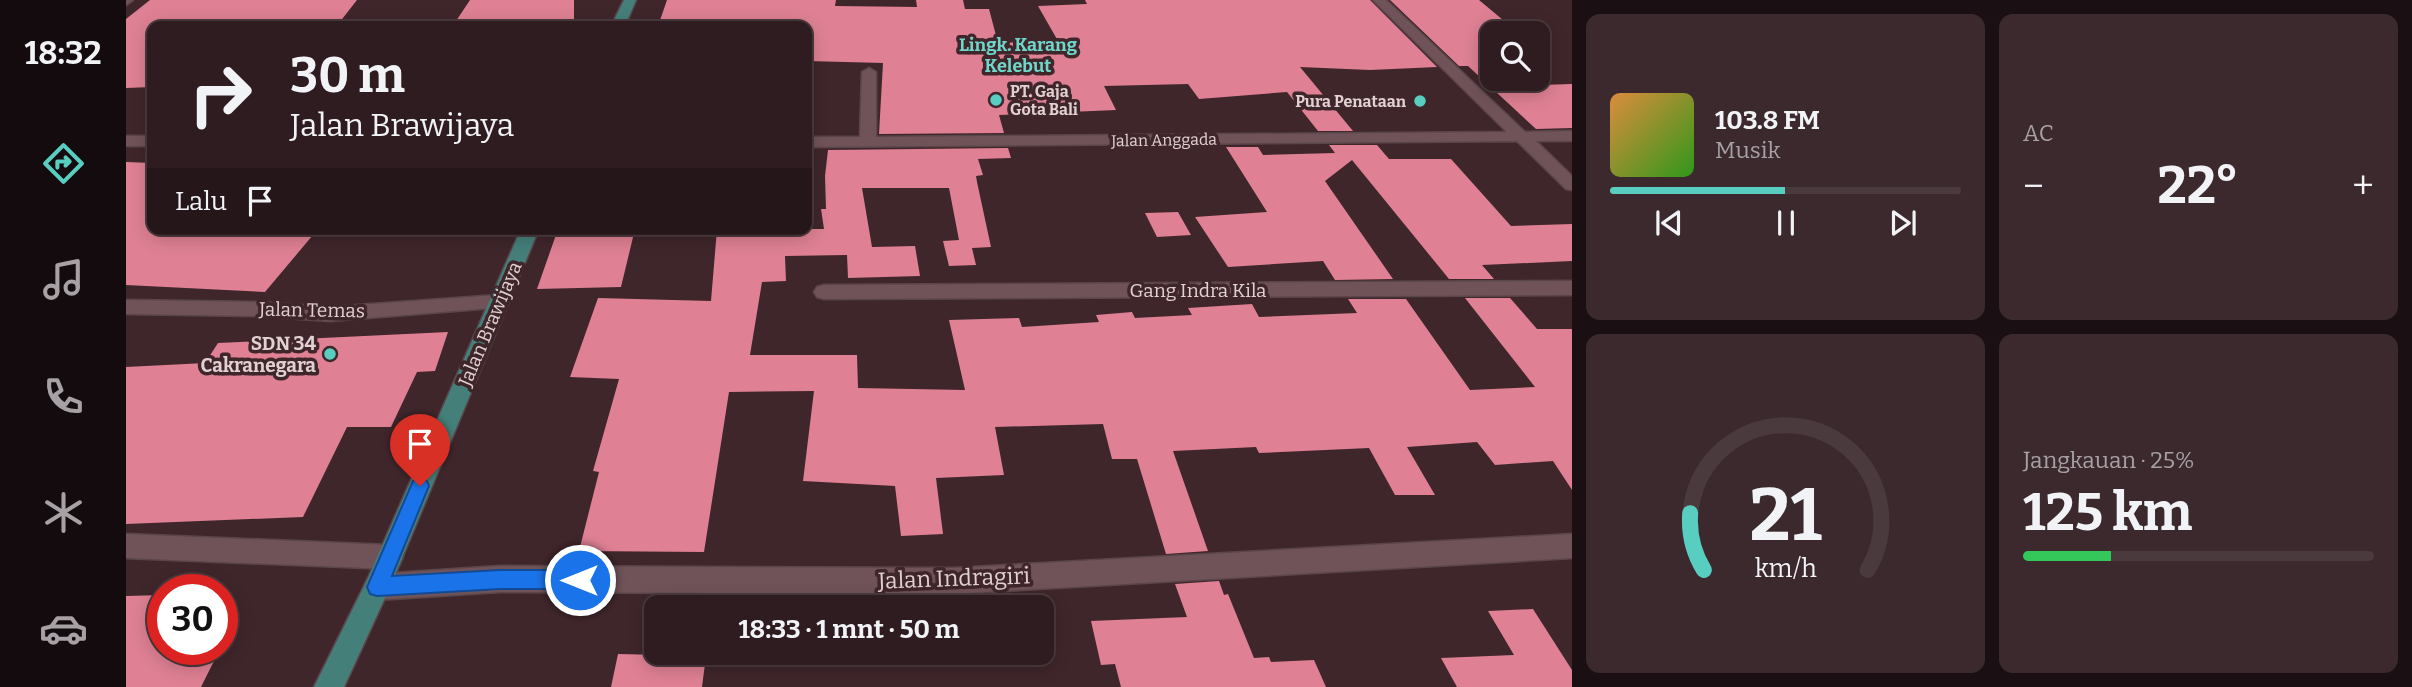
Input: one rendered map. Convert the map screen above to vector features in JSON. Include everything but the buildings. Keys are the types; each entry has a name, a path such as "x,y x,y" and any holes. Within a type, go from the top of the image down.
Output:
{"main road":[{"path":"620,21 630,0"},
{"name":"Jalan Brawijaya","path":"329,687 377,587 527,235"}],"street":[{"path":"1379,0 1572,185"},
{"path":"869,72 869,143"},
{"name":"Jalan Anggada","path":"812,142 1572,136"},
{"path":"126,141 147,141"},
{"name":"Gang Indra Kila","path":"824,292 1572,288"},
{"name":"Jalan Temas","path":"126,307 330,314 498,302"},
{"path":"126,546 390,557"},
{"name":"Jalan Indragiri","path":"377,587 500,579 953,581 1572,546"}],"place":[{"name":"PT. Gaja Gota Bali","path":"996,100"},
{"name":"Pura Penataan","path":"1420,101"},
{"name":"SDN 34 Cakranegara","path":"330,354"}],"district":[{"name":"Lingk. Karang Kelebut","path":"1018,55"}],"route":[{"path":"420,486 377,587 500,579 580,580"}]}
